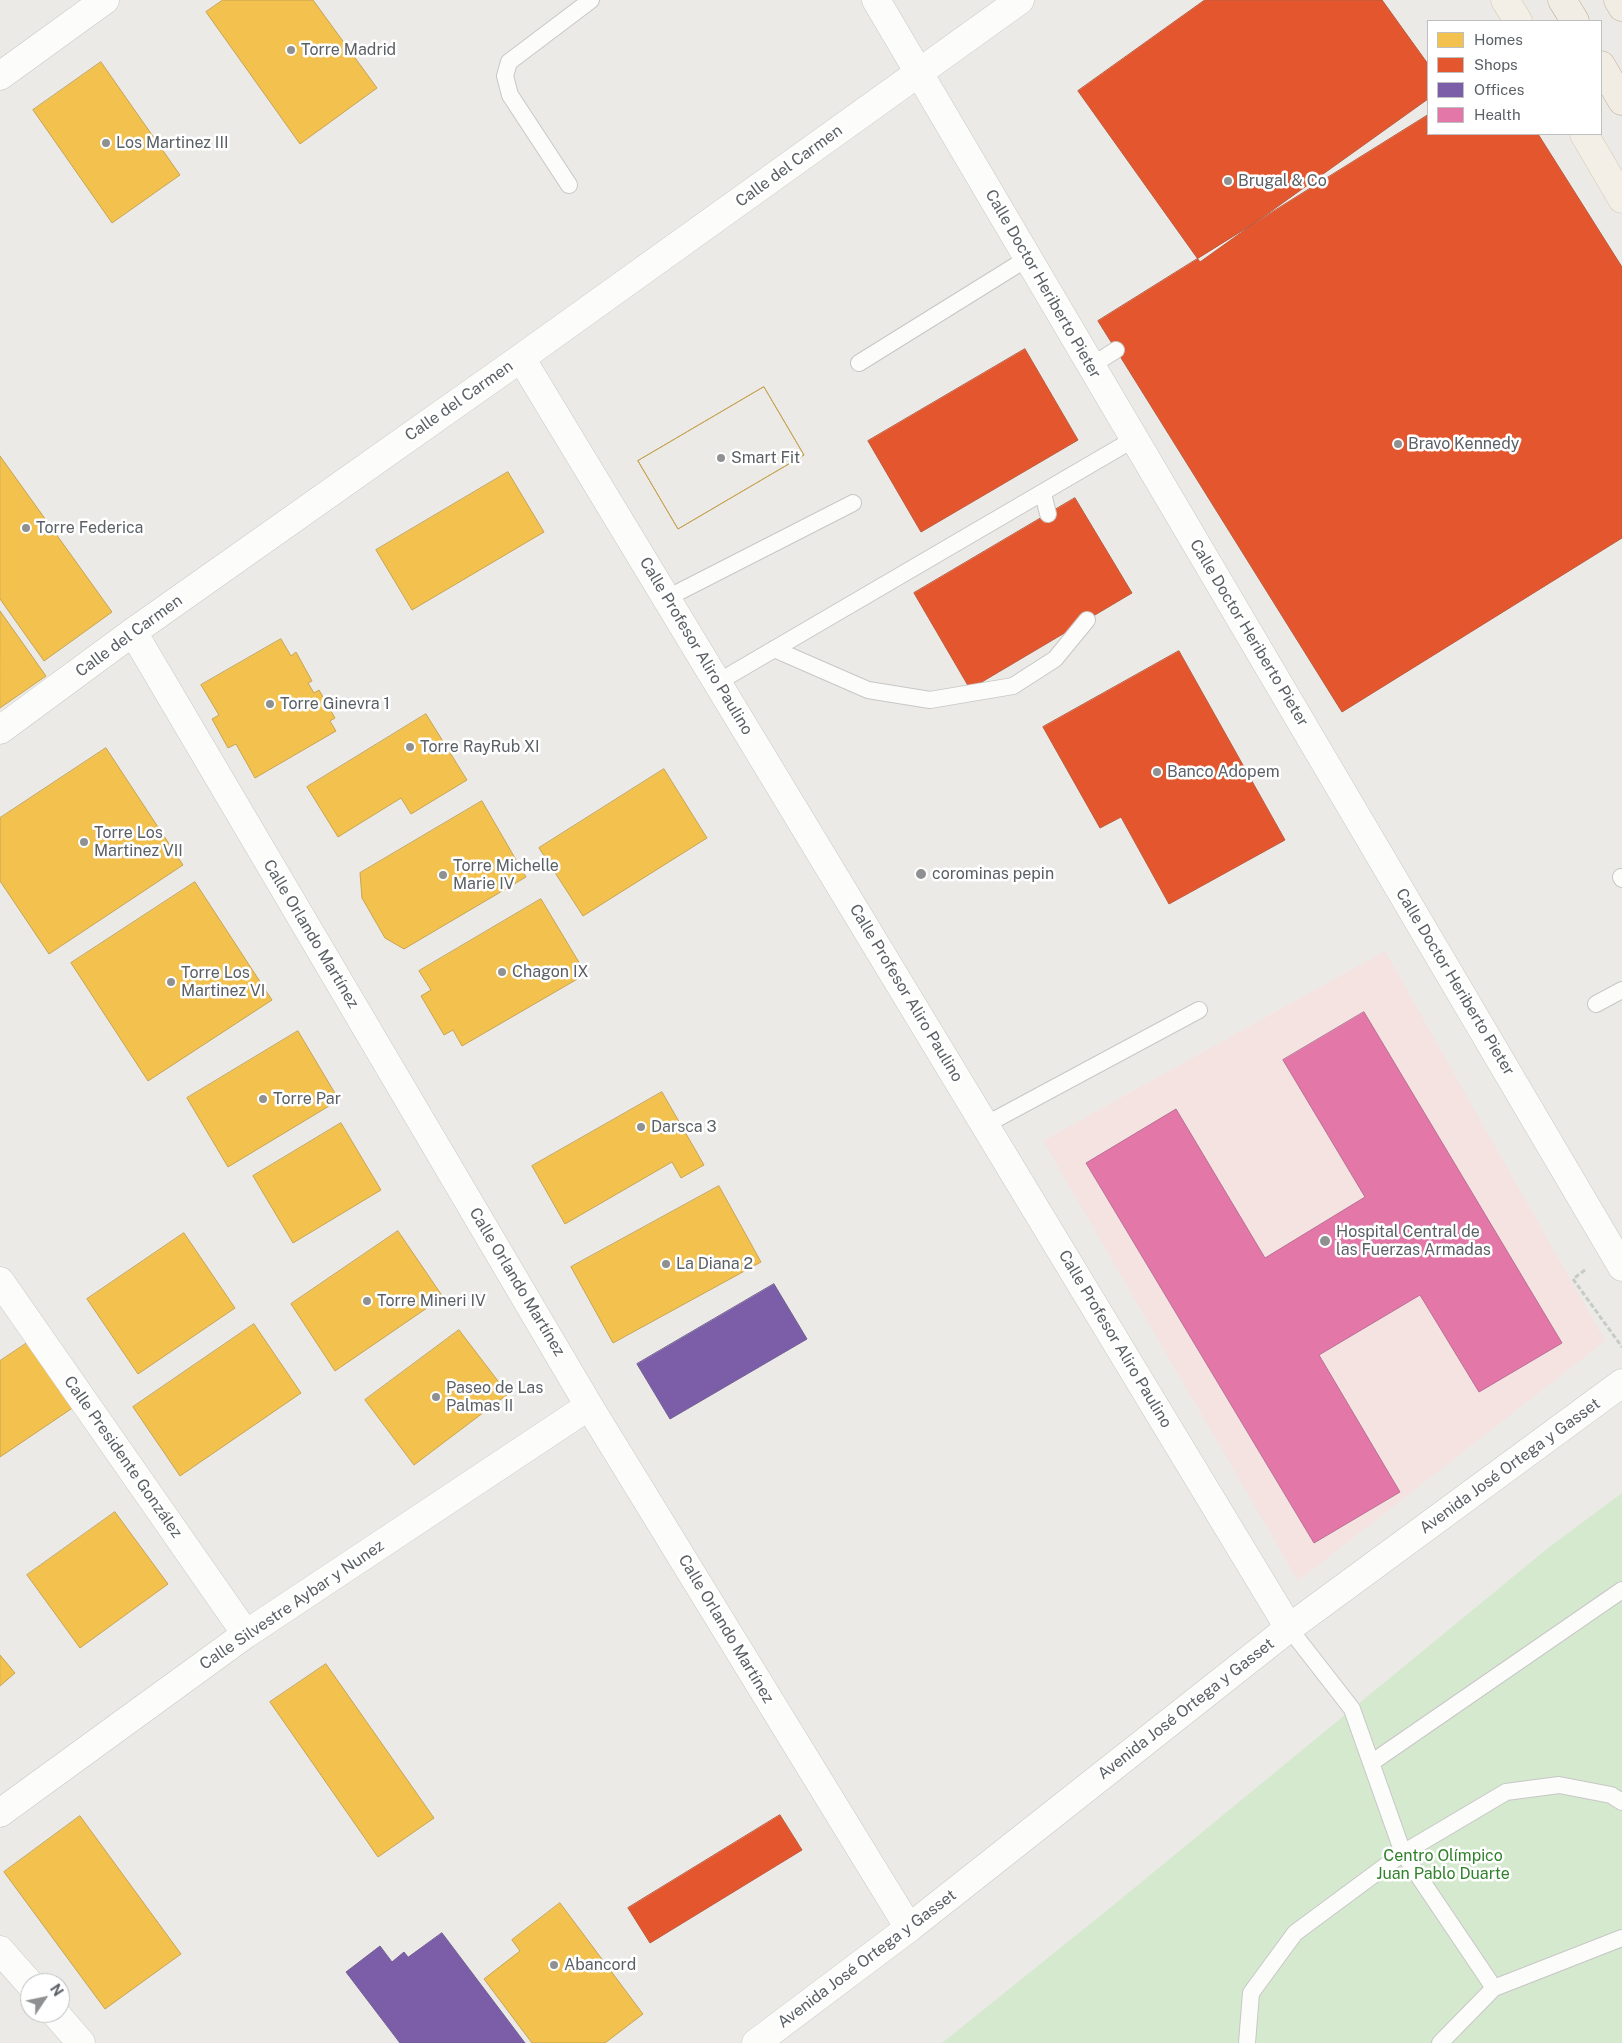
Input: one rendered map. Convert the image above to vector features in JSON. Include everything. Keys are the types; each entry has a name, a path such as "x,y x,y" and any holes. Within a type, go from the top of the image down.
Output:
{"highway":[{"path":"1562,0 1574,20"},
{"path":"1618,0 1622,7"},
{"path":"1602,67 1622,101"}],"main road":[{"path":"1505,0 1517,20"},
{"path":"1585,135 1622,199"}],"street":[{"path":"0,76 105,0"},
{"name":"Calle Doctor Heriberto Pieter","path":"876,0 1622,1266"},
{"path":"919,72 1020,0"},
{"name":"Calle del Carmen","path":"0,730 133,632 522,358 919,72"},
{"name":"Calle Profesor Aliro Paulino","path":"522,358 1289,1628"},
{"name":"Calle Orlando Martínez","path":"133,632 589,1406 909,1928"},
{"name":"Calle Presidente González","path":"0,1281 246,1634"},
{"name":"Avenida José Ortega y Gasset","path":"756,2043 909,1928 1289,1628 1622,1384"},
{"name":"Calle Silvestre Aybar y Nunez","path":"0,1813 246,1634 589,1406"},
{"path":"0,1950 20,1973"},
{"path":"64,2023 81,2043"}],"lane":[{"path":"569,185 510,95 506,76 509,62 591,0"},
{"path":"859,363 1028,258"},
{"path":"1091,366 1116,350"},
{"path":"718,682 1134,439"},
{"path":"1043,493 1048,514"},
{"path":"667,598 853,503"},
{"path":"774,649 868,690 930,700 1013,686 1055,659 1087,620"},
{"path":"1596,1004 1622,990"},
{"path":"985,1124 1199,1010"},
{"path":"1371,1762 1622,1590"},
{"path":"1289,1628 1352,1709 1403,1853 1494,1988"},
{"path":"1246,2043 1251,1993 1295,1933 1403,1853 1506,1792 1559,1785 1611,1794 1622,1802"},
{"path":"1440,2043 1494,1988 1622,1938"}],"path":[{"path":"1573,1279 1622,1348"}],"shaded area":[{"name":"Hospital Central de las Fuerzas Armadas","path":"1385,951 1605,1341 1298,1581 1043,1141"}],"green space":[{"name":"Centro Olímpico Juan Pablo Duarte","path":"1622,1493 1622,2043 942,2043 1116,1903 1548,1548"}],"building: Homes":[{"name":"Torre Madrid","path":"223,0 313,0 377,88 300,144 206,12"},
{"name":"Los Martinez III","path":"101,62 180,175 112,223 33,110"},
{"name":"Smart Fit","path":"764,387 804,455 678,529 638,461"},
{"name":"Smart Fit","path":"764,387 804,455 678,529 638,461"},
{"name":"Torre Federica","path":"0,456 112,612 44,661 0,599"},
{"path":"508,472 544,532 412,610 376,550"},
{"path":"0,611 46,676 0,708"},
{"name":"Torre Ginevra 1","path":"281,639 291,656 296,652 312,681 308,683 314,693 319,690 335,718 330,721 336,731 255,778 236,744 228,748 212,719 219,715 201,685"},
{"name":"Torre RayRub XI","path":"426,714 467,780 411,814 401,798 338,837 307,787"},
{"name":"Torre Los Martinez VII","path":"106,748 183,865 49,954 0,881 0,818"},
{"path":"664,769 707,838 583,916 539,848"},
{"name":"Torre Michelle Marie IV","path":"482,801 526,877 404,949 385,938 362,898 360,873"},
{"name":"Torre Los Martinez VI","path":"195,882 272,1000 148,1081 71,963"},
{"name":"Chagon IX","path":"541,899 586,974 462,1046 453,1030 444,1035 421,996 431,990 419,971"},
{"name":"Torre Par","path":"298,1031 339,1100 228,1167 187,1098"},
{"name":"Darsca 3","path":"662,1092 704,1165 681,1178 672,1162 565,1224 532,1166"},
{"path":"341,1123 381,1190 293,1243 253,1176"},
{"name":"La Diana 2","path":"719,1186 761,1262 613,1343 571,1267"},
{"name":"Torre Mineri IV","path":"398,1231 443,1297 335,1371 291,1304"},
{"path":"184,1233 235,1308 138,1374 87,1299"},
{"path":"254,1324 301,1393 180,1476 133,1407"},
{"name":"Paseo de Las Palmas II","path":"459,1330 508,1394 414,1465 365,1400"},
{"path":"33,1339 77,1405 0,1457 0,1361"},
{"path":"115,1512 168,1584 80,1648 27,1575"},
{"path":"0,1655 15,1673 0,1686"},
{"path":"326,1664 434,1818 378,1857 270,1702"},
{"path":"80,1816 181,1954 105,2009 4,1872"},
{"name":"Abancord","path":"560,1903 643,2014 605,2043 532,2043 484,1979 520,1951 512,1940"}],"building: Shops":[{"name":"Brugal & Co","path":"1205,0 1382,0 1427,63 1427,100 1200,262 1078,91"},
{"name":"Bravo Kennedy","path":"1427,116 1427,135 1539,135 1622,267 1622,538 1342,712 1098,321"},
{"path":"1025,349 1078,440 921,532 868,441"},
{"path":"1075,498 1132,593 970,689 914,593"},
{"name":"Banco Adopem","path":"1179,651 1285,840 1169,904 1121,817 1100,828 1043,727"},
{"path":"780,1815 802,1850 650,1943 628,1908"}],"building: Offices":[{"path":"774,1284 807,1339 670,1419 637,1364"},
{"path":"442,1933 525,2043 400,2043 346,1972 380,1946 392,1962 404,1952 408,1957"}],"building: Health":[{"path":"1364,1012 1562,1343 1479,1392 1420,1295 1319,1355 1400,1492 1314,1543 1086,1163 1176,1109 1265,1258 1365,1197 1283,1060"}],"place":[{"name":"Torre Madrid","path":"291,50"},
{"name":"Los Martinez III","path":"106,143"},
{"name":"Brugal & Co","path":"1228,181"},
{"name":"Bravo Kennedy","path":"1398,444"},
{"name":"Smart Fit","path":"721,458"},
{"name":"Torre Federica","path":"26,528"},
{"name":"Torre Ginevra 1","path":"270,704"},
{"name":"Torre RayRub XI","path":"410,747"},
{"name":"Banco Adopem","path":"1157,772"},
{"name":"Torre Los Martinez VII","path":"84,842"},
{"name":"corominas pepin","path":"921,874"},
{"name":"Torre Michelle Marie IV","path":"443,875"},
{"name":"Chagon IX","path":"502,972"},
{"name":"Torre Los Martinez VI","path":"171,982"},
{"name":"Torre Par","path":"263,1099"},
{"name":"Darsca 3","path":"641,1127"},
{"name":"Hospital Central de las Fuerzas Armadas","path":"1325,1241"},
{"name":"La Diana 2","path":"666,1264"},
{"name":"Torre Mineri IV","path":"367,1301"},
{"name":"Paseo de Las Palmas II","path":"436,1397"},
{"name":"Abancord","path":"554,1965"}]}
